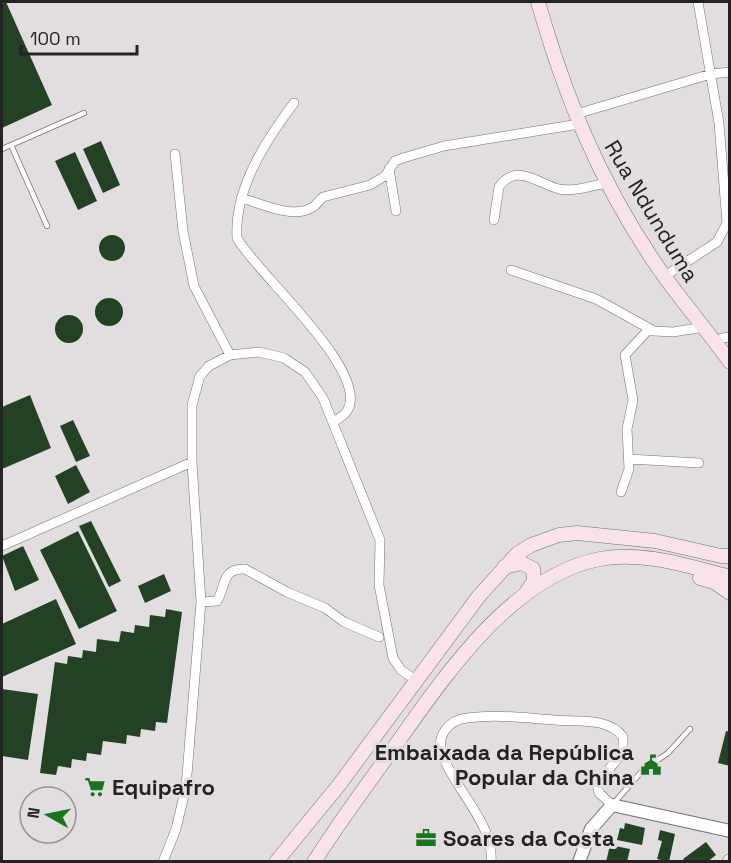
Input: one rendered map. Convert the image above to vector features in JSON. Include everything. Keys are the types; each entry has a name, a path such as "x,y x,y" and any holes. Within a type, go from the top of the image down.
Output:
{"main road":[{"name":"Rua Ndunduma","path":"538,2 606,183 653,260 729,362"},
{"path":"547,2 581,118 616,184 671,273 727,341"},
{"path":"276,861 339,785 479,596 504,567 524,549 559,535 577,533 655,541 722,556 729,555"},
{"path":"613,536 729,569"},
{"path":"314,861 407,729 457,664 495,620 532,589 580,565 620,557 655,559 729,577"},
{"path":"504,567 522,563 533,569 532,589"},
{"path":"532,589 588,568 636,564 674,570 714,582 729,593"}],"street":[{"path":"671,273 717,242 728,224 719,123 698,2"},
{"path":"241,198 288,211 301,211 316,205 323,196 370,185 385,176 389,169 403,158 444,146 581,118 711,74 729,72"},
{"path":"294,103 270,134 241,198 237,228 241,245 320,335 348,387 350,404 348,411 333,422"},
{"path":"175,154 183,231 194,286 230,355"},
{"path":"389,169 396,211"},
{"path":"494,220 499,187 512,177 530,175 558,189 568,190 606,183"},
{"path":"511,270 596,299 649,329 673,332 704,327"},
{"path":"621,492 628,476 627,429 633,400 625,358 629,349 649,329"},
{"path":"163,861 176,829 186,786 201,602 192,462 192,405 196,388 209,366 230,355 259,352 296,365 313,382 333,422 380,540 380,585 393,658 401,670 417,681"},
{"path":"629,459 699,463"},
{"path":"2,546 192,462"},
{"path":"201,602 217,601 226,576 238,569 245,569 287,592 325,608 344,622 379,637"},
{"path":"491,861 488,837 442,755 442,735 457,720 494,716 591,723 613,727 623,737 624,748 597,784 597,790 612,805 729,831"},
{"path":"579,861 591,829 612,805"}],"lane":[{"path":"2,149 84,113"},
{"path":"11,144 47,226"},
{"path":"612,805 644,769 668,753 690,729"}],"building":[{"path":"6,2 52,105 2,128 2,4"},
{"path":"101,141 120,185 103,193 83,149"},
{"path":"75,152 97,201 78,210 55,161"},
{"path":"112,235 121,239 125,248 121,257 112,261 103,257 99,248 103,239"},
{"path":"109,298 119,302 123,312 119,322 109,326 99,322 95,312 99,302"},
{"path":"69,315 79,319 83,329 79,339 69,343 59,339 55,329 59,319"},
{"path":"30,395 51,448 2,469 2,407"},
{"path":"73,420 90,456 76,462 60,426"},
{"path":"76,465 90,492 68,504 55,476"},
{"path":"91,521 121,581 109,587 79,526"},
{"path":"78,531 117,611 79,629 40,550"},
{"path":"23,546 39,580 15,591 2,556"},
{"path":"164,574 171,591 145,603 138,586"},
{"path":"56,599 76,644 2,677 2,624"},
{"path":"166,609 182,612 167,723 156,722 155,731 141,729 140,737 127,735 126,744 103,741 101,755 87,753 86,761 72,759 71,768 58,766 56,775 40,773 55,662 67,664 68,656 82,658 83,650 96,652 97,639 119,642 121,631 134,633 135,625 149,627 150,615 165,617"},
{"path":"2,689 38,694 28,760 2,756"},
{"path":"726,731 730,732 730,766 718,763"},
{"path":"625,823 645,828 642,845 617,840 620,828 624,829"},
{"path":"660,830 675,834 669,862 657,859 662,841 658,840"},
{"path":"706,842 716,855 707,862 685,862 683,859"},
{"path":"610,845 630,849 627,862 606,862"}],"place":[{"name":"Embaixada da República Popular da China","path":"651,765"},
{"name":"Equipafro","path":"95,787"},
{"name":"Soares da Costa","path":"426,838"}]}
